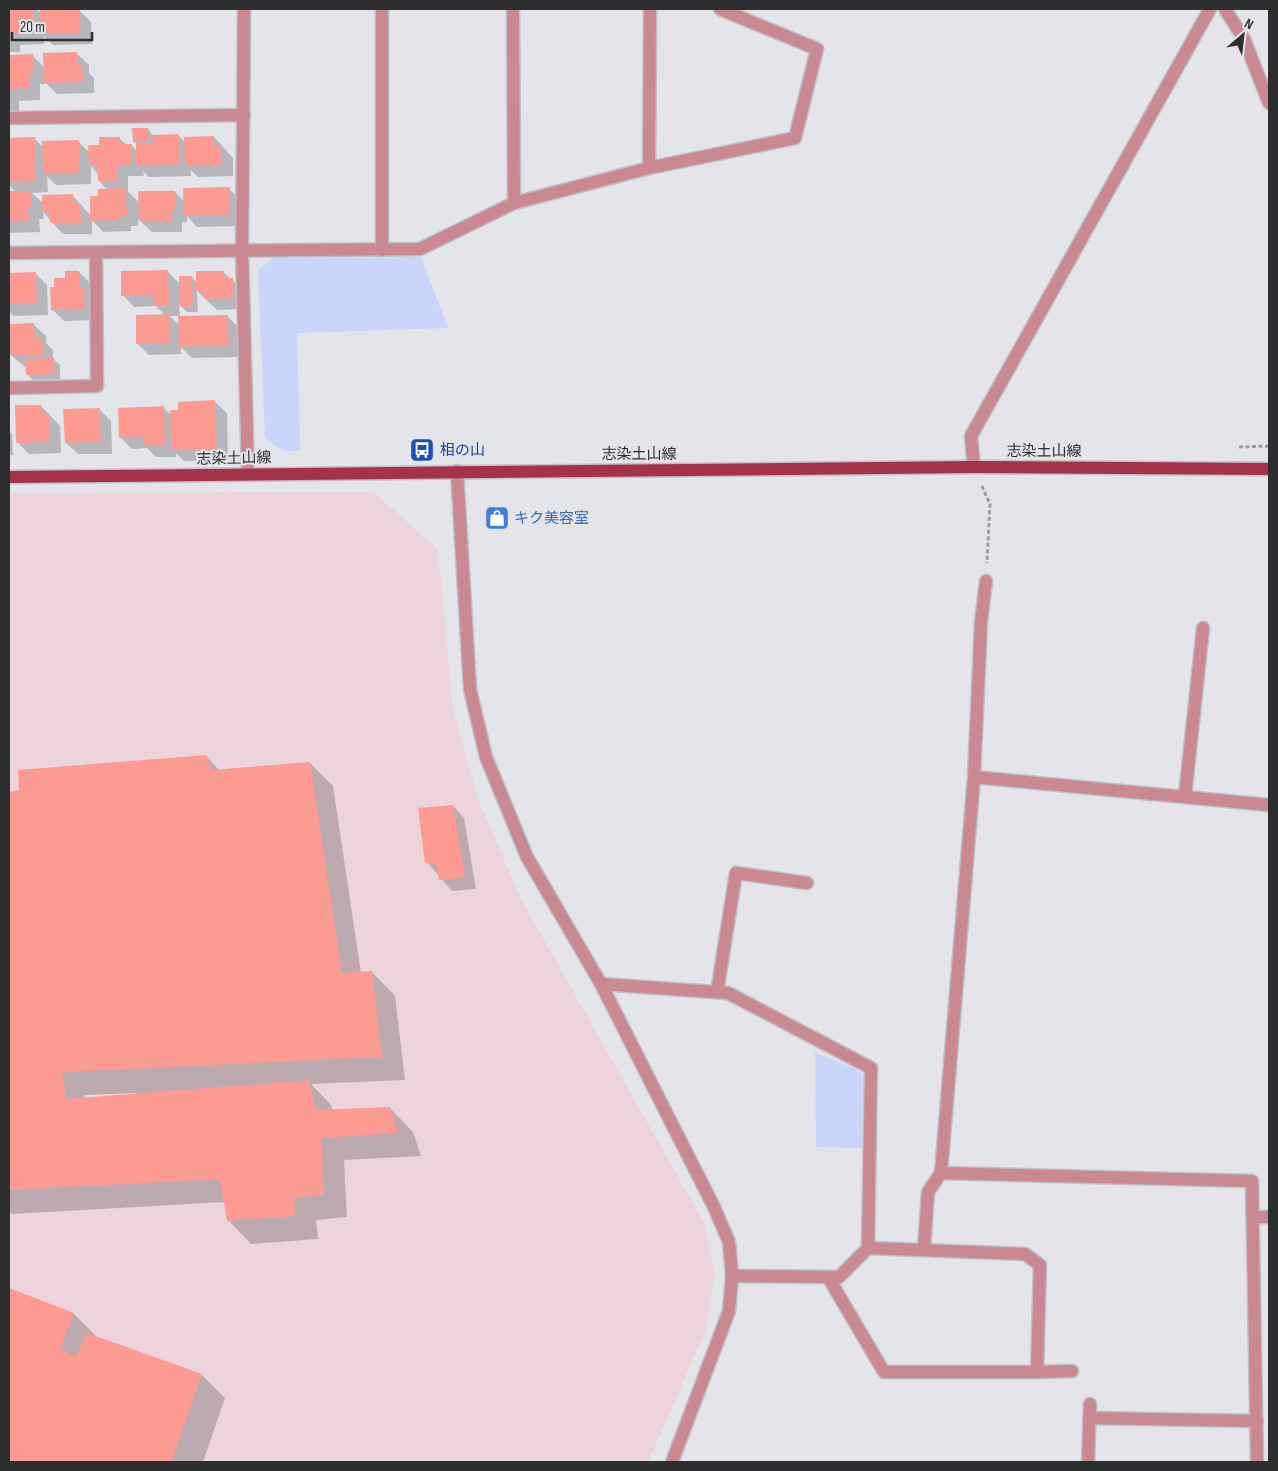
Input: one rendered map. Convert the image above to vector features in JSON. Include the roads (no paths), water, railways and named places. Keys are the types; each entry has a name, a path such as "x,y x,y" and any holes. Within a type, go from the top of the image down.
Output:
{"main road":[{"name":"志染土山線","path":"9,477 974,467 1269,469"}],"street":[{"path":"244,9 242,251 248,474"},
{"path":"382,9 382,250"},
{"path":"513,9 514,202"},
{"path":"649,168 650,9"},
{"path":"9,252 420,249 514,202 649,168 795,138 817,49 720,9"},
{"path":"974,467 971,436 1210,9"},
{"path":"1225,9 1244,39 1269,103"},
{"path":"9,118 244,115"},
{"path":"9,388 97,386 96,252"},
{"path":"457,471 470,689 486,757 527,857 601,984 714,1207 729,1242 732,1276 729,1311 672,1462"},
{"path":"924,1249 928,1192 941,1173 974,777 981,622 986,581"},
{"path":"1184,796 1203,628"},
{"path":"974,777 1269,805"},
{"path":"717,992 736,873 807,883"},
{"path":"601,984 728,993 871,1068 868,1248 839,1277 732,1276"},
{"path":"941,1173 1252,1181 1257,1462"},
{"path":"1253,1217 1269,1217"},
{"path":"868,1248 1025,1254 1040,1265 1037,1372"},
{"path":"828,1278 884,1372 1072,1371"},
{"path":"1088,1462 1090,1404"},
{"path":"1089,1418 1257,1421"}],"place":[{"name":"相の山","path":"422,450"},
{"name":"キク美容室","path":"497,518"}]}
